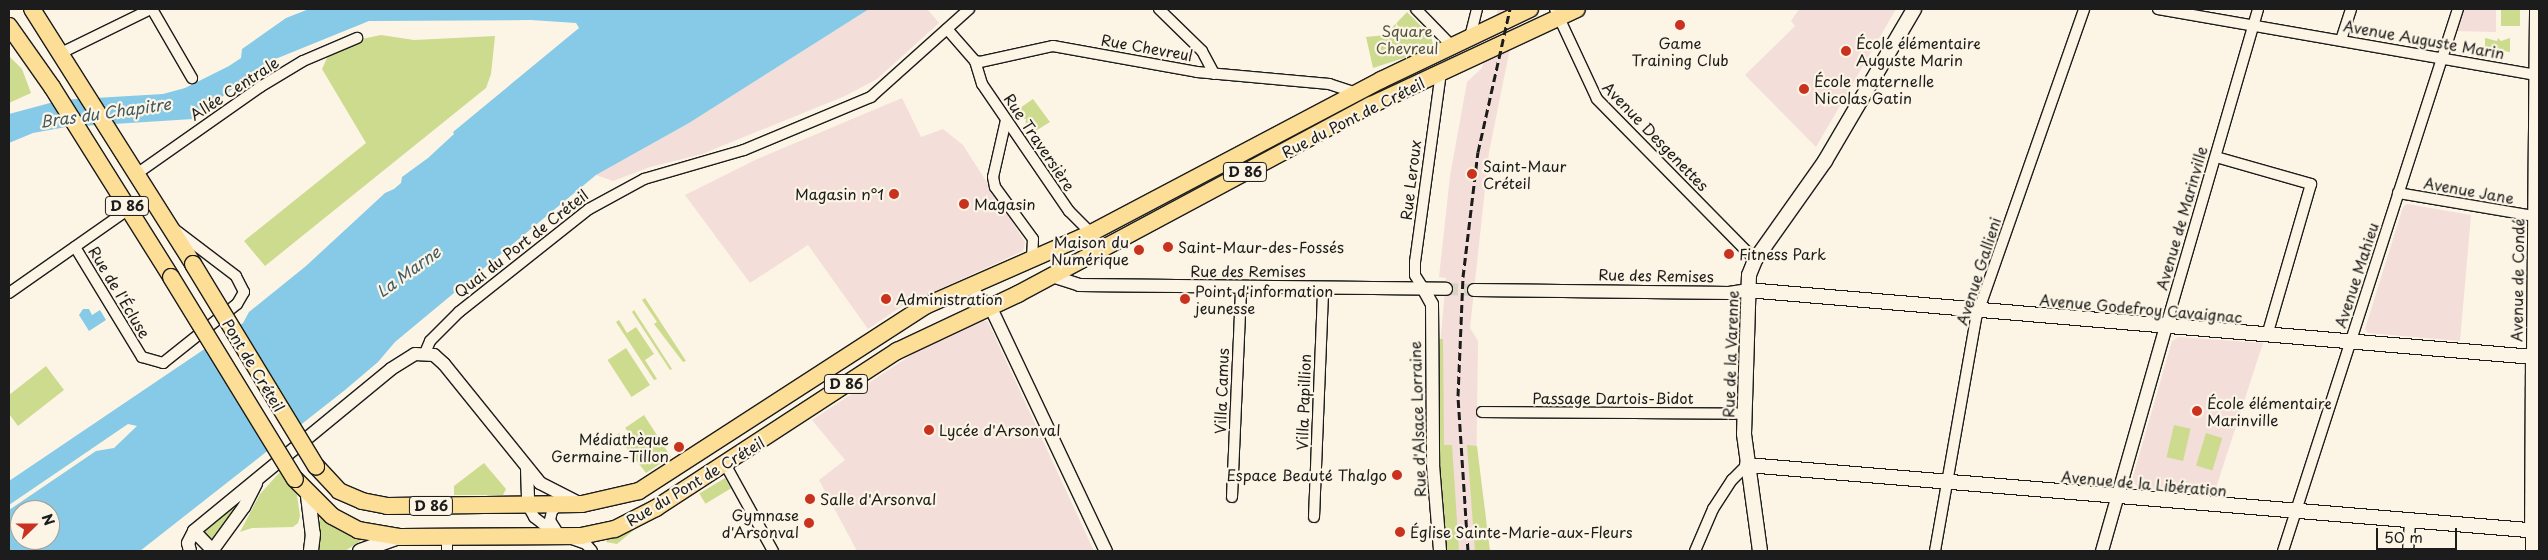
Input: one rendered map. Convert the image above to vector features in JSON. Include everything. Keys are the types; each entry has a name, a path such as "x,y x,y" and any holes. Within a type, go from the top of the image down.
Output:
{"main road":[{"name":"D 86","path":"32,9 84,95 169,226"},
{"name":"Rue du Pont de Créteil","path":"316,466 339,491 362,501 387,506 582,504 639,491 925,306 1091,233 1412,65 1530,9"},
{"name":"Rue du Pont de Créteil","path":"295,479 308,496 332,516 358,530 400,537 447,544 600,534 615,529 656,508 897,351 1052,276 1371,105 1457,66 1557,13 1577,9"},
{"name":"Rue de la Varenne","path":"1760,551 1747,465 1744,414 1747,290 1755,260 1825,161 1914,9"},
{"name":"D 86","path":"9,26 59,99 129,209"},
{"path":"1457,66 1470,37"},
{"path":"1440,73 1452,46"},
{"path":"1412,65 1419,71 1421,82"},
{"name":"Pont de Créteil","path":"129,209 295,479"},
{"name":"Pont de Créteil","path":"169,226 316,466"},
{"name":"Avenue Godefroy Cavaignac","path":"1747,290 2351,342 2535,353"},
{"name":"Avenue de Condé","path":"2535,353 2536,531"},
{"name":"Avenue de la Libération","path":"1747,465 1947,484 2117,496 2410,522 2536,531"},
{"path":"308,496 313,534 311,551"},
{"path":"360,551 400,537"}],"street":[{"path":"59,54 151,9 192,78"},
{"name":"Quai du Port de Créteil","path":"425,353 430,341 459,312 567,224 614,194 644,179 744,150 860,102 882,88 969,9"},
{"path":"1159,9 1202,51 1214,74"},
{"path":"1416,9 1452,46"},
{"path":"1470,37 1477,9"},
{"name":"Avenue Gallieni","path":"1935,551 1979,310 2084,9"},
{"name":"Avenue Auguste Marin","path":"2158,9 2442,57 2536,75"},
{"name":"Avenue de Marinville","path":"2102,551 2258,9"},
{"path":"2341,40 2351,9"},
{"name":"Avenue Mahieu","path":"2283,551 2458,9"},
{"name":"Avenue de Condé","path":"2535,353 2536,9"},
{"name":"Avenue Desgenettes","path":"1557,13 1597,99 1755,260"},
{"path":"947,29 975,61"},
{"name":"Allée Centrale","path":"135,175 260,87 303,61 357,38"},
{"name":"Rue Chevreul","path":"975,61 990,62 1053,46 1214,74 1329,84 1356,94"},
{"name":"Rue Traversière","path":"975,61 982,84 1006,120 1069,212 1091,233"},
{"name":"Rue Leroux","path":"1423,288 1415,275 1415,262 1440,73"},
{"path":"1006,120 993,177 995,187 1033,239 1032,259"},
{"path":"2216,157 2311,184 2267,335"},
{"name":"Avenue Jane","path":"2398,193 2534,216"},
{"path":"9,293 129,209"},
{"name":"Rue de l'Écluse","path":"75,247 142,357 155,363 170,360 243,296 244,288 236,276 191,239 169,226"},
{"name":"Rue des Remises","path":"1052,276 1079,284 1446,289"},
{"path":"970,286 990,306 1106,551"},
{"name":"Villa Camus","path":"1232,497 1240,287"},
{"name":"Villa Papillion","path":"1314,518 1323,288"},
{"name":"Rue d'Alsace Lorraine","path":"1423,288 1432,304 1433,465 1440,551"},
{"name":"Rue des Remises","path":"1474,290 1729,293 1747,290"},
{"path":"194,532 212,551 244,507 256,484 281,458 391,369 416,354 425,353 434,355 459,380 527,469 550,490 582,504"},
{"name":"Passage Dartois-Bidot","path":"1482,412 1744,414"},
{"path":"725,464 773,551"},
{"path":"1695,551 1700,534 1713,509 1732,480 1747,465"},
{"path":"527,469 528,506 534,517 560,536 586,544 592,551"},
{"path":"190,551 188,543 194,532 241,491 256,484"},
{"path":"558,505 552,511 550,520 560,536"},
{"path":"2408,551 2410,522"},
{"name":"Avenue de Condé","path":"2532,551 2536,531"}],"shaded area":[{"path":"869,9 927,9 939,23 877,79 845,96 702,154 650,167 613,181 596,175 689,123"},
{"path":"1498,9 1518,9 1489,152 1470,328 1478,341 1476,489 1490,551 1446,551 1440,489 1437,381 1446,278 1439,277 1450,176 1467,82 1482,68"},
{"name":"École maternelle Nicolas Gatin","path":"1799,9 1896,9 1816,147 1745,75 1795,26 1791,21"},
{"path":"2460,9 2496,9 2496,32 2453,31"},
{"path":"902,98 921,137 943,129 963,145 1025,242 1023,251 901,307 868,329 808,245 750,283 685,195 755,160"},
{"path":"2407,204 2471,215 2460,341 2368,333 2365,329 2403,207"},
{"name":"Lycée d'Arsonval","path":"983,320 988,322 1094,551 857,551 819,480 845,460 812,420 922,348"},
{"name":"École élémentaire Marinville","path":"2179,337 2263,343 2214,494 2138,488 2132,480 2172,341"}],"green space":[{"path":"2501,9 2520,9 2520,26 2501,26"},
{"name":"Square Chevreul","path":"1407,12 1431,36 1433,44 1416,54 1373,68 1366,37 1385,35"},
{"path":"381,35 414,40 495,36 491,74 486,88 265,266 244,241 366,143 322,69 328,56 352,41"},
{"path":"2485,38 2497,41 2498,38 2501,41 2510,38 2510,52 2485,48"},
{"path":"9,56 22,69 31,93 9,103"},
{"path":"1033,99 1050,122 1024,138 1026,119 1010,115"},
{"path":"645,298 686,361 683,362 654,324 657,322 642,300"},
{"path":"634,310 672,369 670,370 632,312"},
{"path":"619,320 627,333 636,327 654,354 645,360 657,379 654,380 616,322"},
{"path":"1438,339 1443,339 1444,445 1452,445 1459,551 1446,551 1440,489"},
{"path":"626,348 650,385 632,397 608,360"},
{"path":"46,366 64,390 18,426 9,414 9,395"},
{"path":"644,415 671,457 646,473 617,435 619,433 627,442 633,437 625,428"},
{"path":"2174,425 2191,429 2183,461 2167,457"},
{"path":"2206,433 2222,438 2212,470 2196,466"},
{"path":"1467,445 1477,446 1490,551 1475,551"},
{"path":"484,463 506,489 503,495 454,495 454,486"},
{"path":"280,472 297,495 300,516 298,523 293,527 252,528 240,532 260,494"},
{"path":"725,478 731,488 705,504 699,493"},
{"path":"244,494 211,541 200,532"},
{"path":"320,514 365,538 345,551 317,551"},
{"path":"647,519 617,544 606,542 608,537"}],"water":[{"path":"309,9 869,9 689,123 596,175 395,342 378,362 345,390 140,551 9,551 10,509 10,550 60,550 60,500 24,500 96,451 114,448 137,426 128,424 16,500 10,500 9,505 9,481 243,323 249,312 306,266 385,193 401,183 402,177 428,158 454,134 453,132 579,28 576,23 531,20 369,21 268,62 193,119 66,127 33,133 9,143 9,114 61,100 163,94 185,88 241,58 242,49 286,18"},
{"path":"83,309 89,309 92,315 100,310 106,320 89,331 79,315"}],"pier":[{"path":"239,323 302,428 268,448 205,344"}],"tunnel":[{"path":"1446,289 1474,290"}],"railway":[{"path":"1468,551 1458,396 1463,277 1478,152 1510,9"}],"place":[{"name":"Game Training Club","path":"1680,25"},
{"name":"École élémentaire Auguste Marin","path":"1846,51"},
{"name":"École maternelle Nicolas Gatin","path":"1804,89"},
{"name":"Saint-Maur Créteil","path":"1472,174"},
{"name":"Magasin n°1","path":"894,194"},
{"name":"Magasin","path":"964,204"},
{"name":"Saint-Maur-des-Fossés","path":"1168,247"},
{"name":"Maison du Numérique","path":"1139,250"},
{"name":"Fitness Park","path":"1729,254"},
{"name":"Administration","path":"886,299"},
{"name":"Point d'information jeunesse","path":"1185,299"},
{"name":"École élémentaire Marinville","path":"2197,411"},
{"name":"Lycée d'Arsonval","path":"929,430"},
{"name":"Médiathèque Germaine-Tillon","path":"679,447"},
{"name":"Espace Beauté Thalgo","path":"1397,475"},
{"name":"Salle d'Arsonval","path":"810,499"},
{"name":"Gymnase d'Arsonval","path":"809,523"},
{"name":"Église Sainte-Marie-aux-Fleurs","path":"1400,532"}],"water label":[{"name":"Bras du Chapitre","path":"105,112"},
{"name":"La Marne","path":"408,271"}]}
